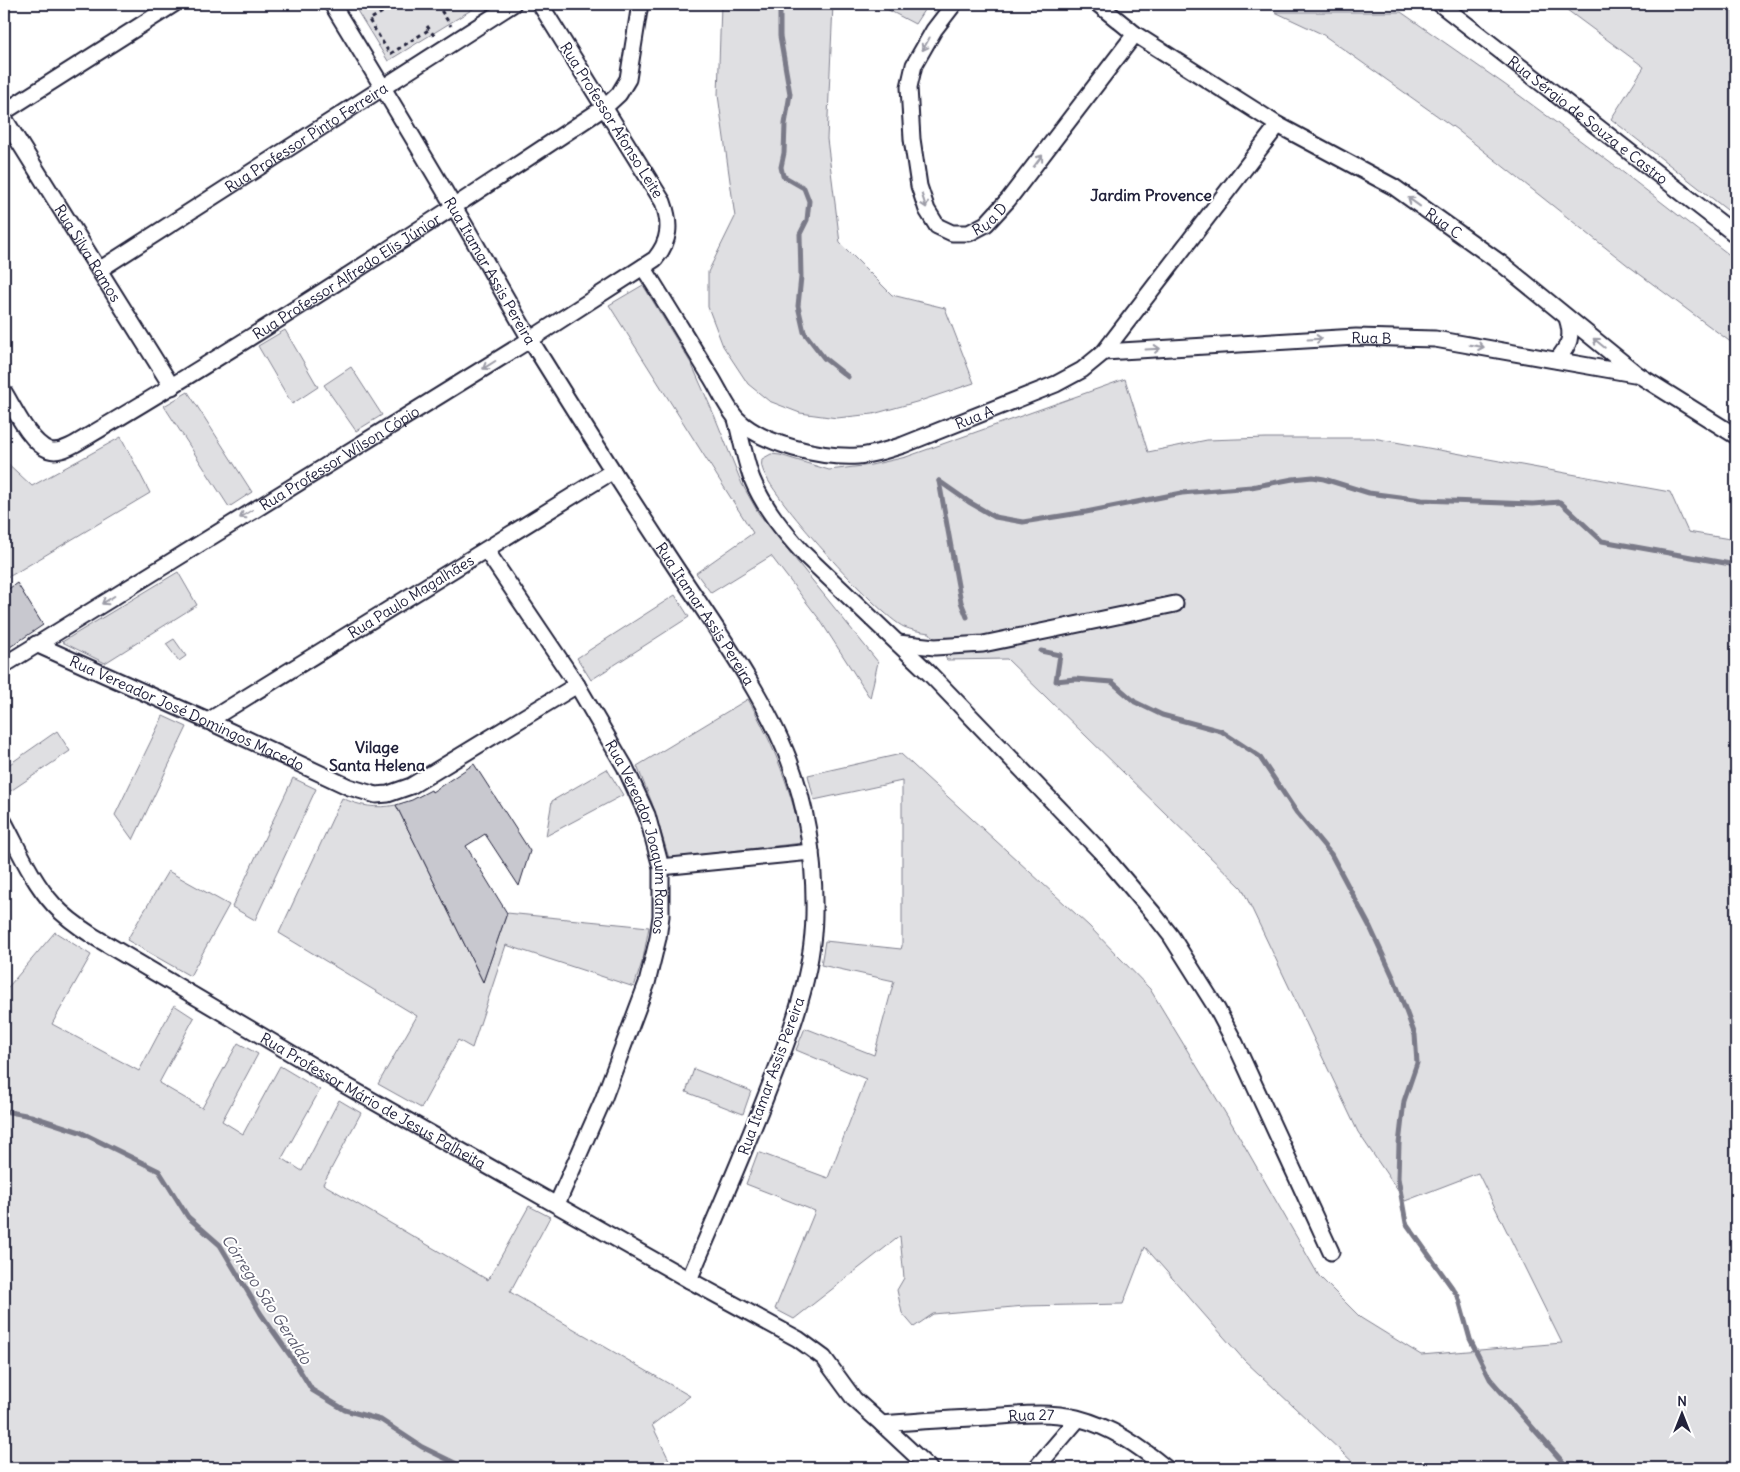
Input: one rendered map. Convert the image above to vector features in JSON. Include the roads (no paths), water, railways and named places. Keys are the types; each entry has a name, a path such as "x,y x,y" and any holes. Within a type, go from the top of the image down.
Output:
{"street":[{"path":"4,112 174,4"},
{"name":"Rua Itamar Assis Pereira","path":"332,4 454,207 530,339 740,667 776,731 798,786 811,852 814,913 812,945 806,978 794,1022 754,1126 689,1280"},
{"name":"Rua Professor Pinto Ferreira","path":"99,270 513,4"},
{"name":"Rua Professor Afonso Leite","path":"540,4 663,202 668,220 666,242"},
{"name":"Rua Professor Alfredo Elis Júnior","path":"4,392 33,437 41,446 50,450 64,450 172,386 454,207 604,107 619,94 628,78 640,4"},
{"name":"Rua D","path":"954,4 934,30 914,65 909,87 912,139 919,186 927,210 937,226 952,233 969,233 986,224 1008,200 1135,34"},
{"name":"Rua C","path":"1098,4 1135,34 1278,125 1394,187 1502,264 1636,374 1736,436"},
{"name":"Rua Sérgio de Souza e Castro","path":"1440,4 1736,235"},
{"name":"Rua Silva Ramos","path":"4,118 172,386"},
{"name":"Rua A","path":"643,267 736,419 762,435 794,448 838,456 860,456 903,445 1056,384 1082,370 1104,352 1278,125"},
{"name":"Rua Professor Wilson Cópio","path":"4,665 643,267 655,259 666,242"},
{"path":"1557,360 1568,347 1572,331 1567,318"},
{"name":"Rua B","path":"1104,352 1356,337 1436,339 1636,374"},
{"path":"736,419 752,478 759,494 776,521 805,555 929,673 1100,851 1171,936 1217,1009 1235,1043 1331,1252"},
{"name":"Rua Paulo Magalhães","path":"208,721 613,471"},
{"name":"Rua Vereador Joaquim Ramos","path":"486,550 577,685 633,782 649,823 661,867 661,916 658,938 647,983 603,1100 557,1204"},
{"path":"898,643 935,647 983,644 1175,604"},
{"name":"Rua Vereador José Domingos Macedo","path":"36,644 349,787 376,795 388,794 411,786 577,685"},
{"name":"Rua Professor Mário de Jesus Palheita","path":"4,822 41,890 69,920 343,1084 798,1340 824,1358 854,1399 882,1424"},
{"path":"661,867 811,852"},
{"name":"Rua 27","path":"882,1424 1025,1414 1062,1415 1078,1418 1120,1435 1138,1446 1166,1468"},
{"path":"1036,1468 1078,1418"},
{"path":"882,1424 929,1468"}],"waterway":[{"path":"780,4 780,36 790,94 781,167 783,176 804,188 809,201 807,220 800,234 801,277 798,306 804,332 824,358 848,377"},
{"path":"939,481 995,517 1023,522 1182,493 1251,487 1313,477 1369,493 1422,500 1533,504 1560,502 1602,541 1736,565"},
{"path":"939,481 961,602 967,617"},
{"path":"1041,651 1060,655 1056,681 1075,679 1112,682 1135,702 1162,715 1221,731 1259,756 1297,813 1331,854 1370,927 1394,979 1415,1035 1417,1063 1404,1101 1399,1144 1398,1178 1406,1223 1458,1296 1470,1339 1490,1379 1568,1468"},
{"name":"Córrego São Geraldo","path":"4,1111 31,1116 80,1132 159,1171 188,1217 220,1245 261,1314 312,1390 345,1410 381,1420 422,1447 465,1468"}],"district":[{"name":"Jardim Provence","path":"1151,195"},
{"name":"Vilage Santa Helena","path":"377,756"}]}
